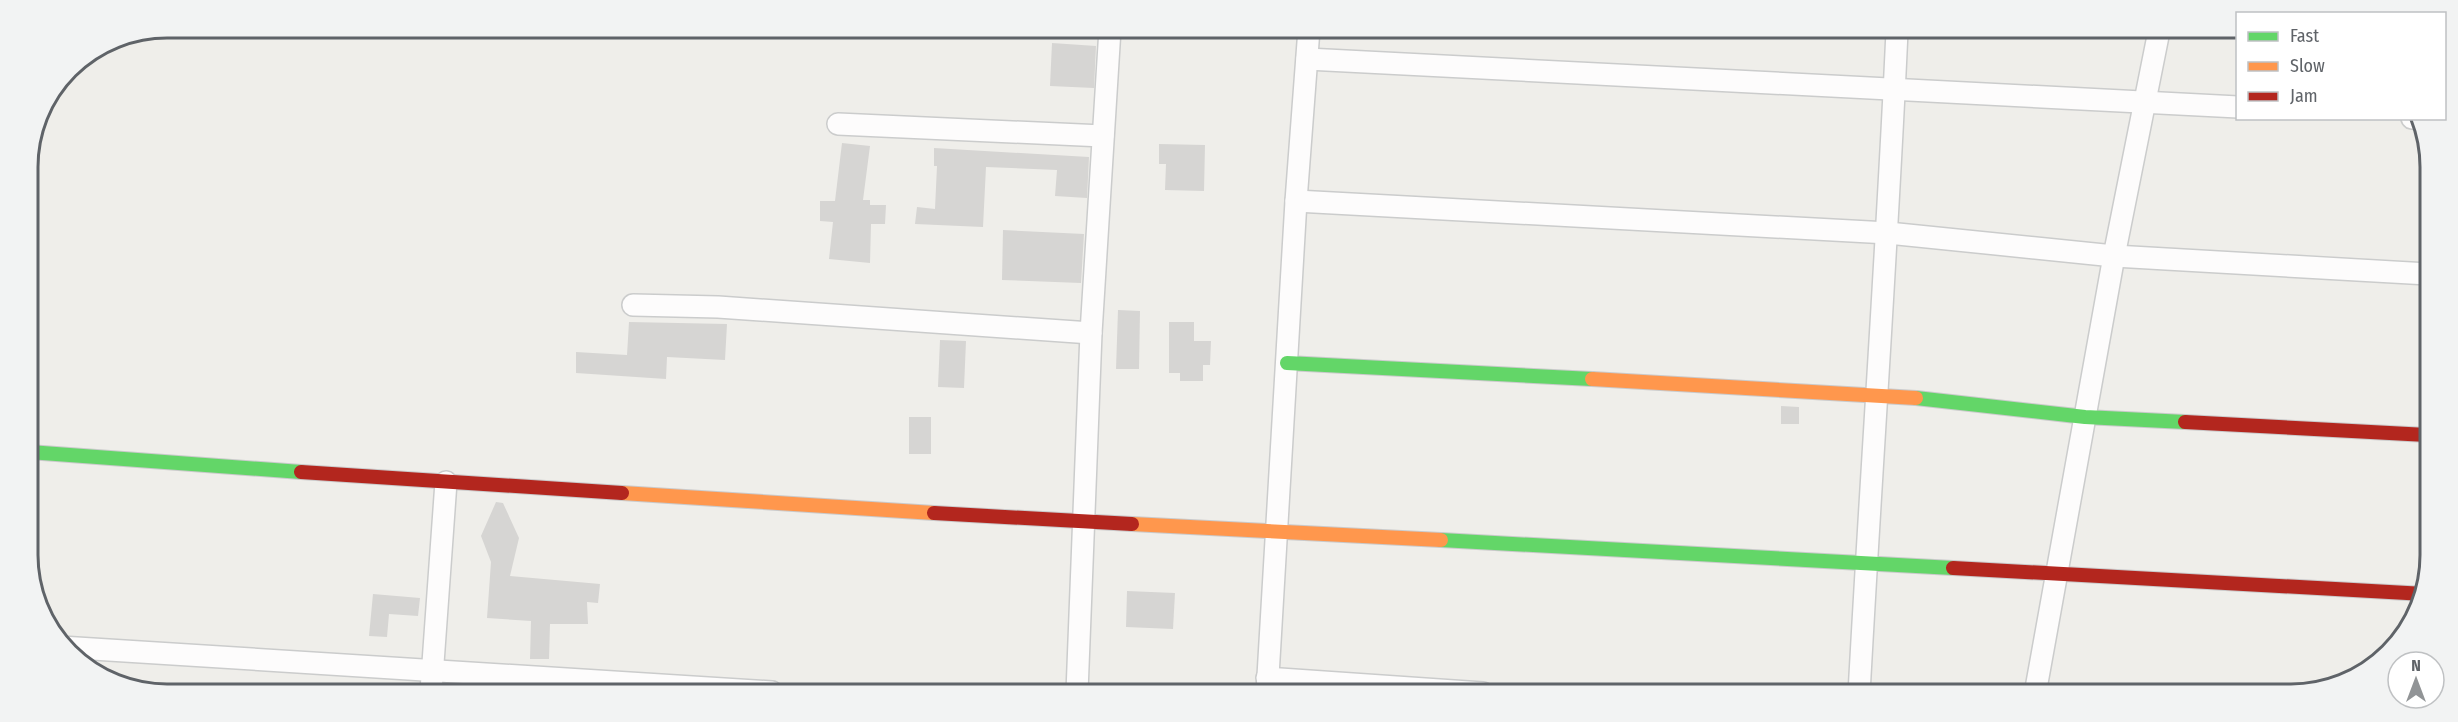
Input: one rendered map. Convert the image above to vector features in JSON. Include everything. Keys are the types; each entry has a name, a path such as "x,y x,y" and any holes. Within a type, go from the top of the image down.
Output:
{"street":[{"path":"1077,684 1091,333 1109,38"},
{"path":"1267,684 1296,201 1308,38"},
{"path":"1860,684 1875,394 1888,233 1897,38"},
{"path":"2037,684 2055,572 2114,256 2158,38"},
{"path":"1307,59 2236,107"},
{"path":"838,124 1103,136"},
{"path":"1296,201 1888,233 2114,256 2420,274"},
{"path":"633,305 718,307 1091,333"},
{"path":"1287,363 1875,394 2085,417 2420,435"},
{"path":"38,453 446,482 1085,522 1276,530 1866,565 2055,572 2415,593"},
{"path":"431,684 446,482"},
{"path":"77,647 648,684"}],"building":[{"path":"1052,43 1096,46 1094,88 1050,86"},
{"path":"842,143 870,146 863,200 870,200 870,205 886,205 885,224 871,224 870,263 829,259 833,222 820,221 820,201 835,201"},
{"path":"1159,144 1205,145 1204,191 1165,190 1166,164 1159,164"},
{"path":"934,148 1089,157 1087,198 1055,196 1057,170 986,167 983,227 915,224 917,207 935,209 937,166 934,166"},
{"path":"1003,230 1084,234 1081,283 1002,280"},
{"path":"1118,310 1140,311 1139,369 1116,369"},
{"path":"629,322 727,324 725,360 667,357 666,379 576,373 576,352 627,355"},
{"path":"1169,322 1194,322 1194,341 1211,341 1210,365 1203,365 1203,381 1180,381 1180,373 1169,373"},
{"path":"940,340 966,341 964,388 938,387"},
{"path":"1781,406 1799,407 1799,424 1781,424"},
{"path":"909,417 931,417 931,454 909,454"},
{"path":"496,502 503,503 519,538 510,576 600,584 598,603 587,602 588,624 550,624 549,659 530,659 531,621 487,618 491,562 481,536"},
{"path":"1127,591 1175,593 1173,629 1126,627"},
{"path":"373,594 420,598 418,616 389,614 387,637 369,636"}],"traffic: fast":[{"path":"1287,363 1592,379"},
{"path":"1916,398 2085,417 2185,422"},
{"path":"38,453 301,472"},
{"path":"1441,540 1953,568"}],"traffic: slow":[{"path":"1592,379 1916,398"},
{"path":"622,493 934,513"},
{"path":"1132,524 1441,540"}],"traffic: jam":[{"path":"2185,422 2420,435"},
{"path":"301,472 622,493"},
{"path":"934,513 1132,524"},
{"path":"1953,568 2415,593"}]}
